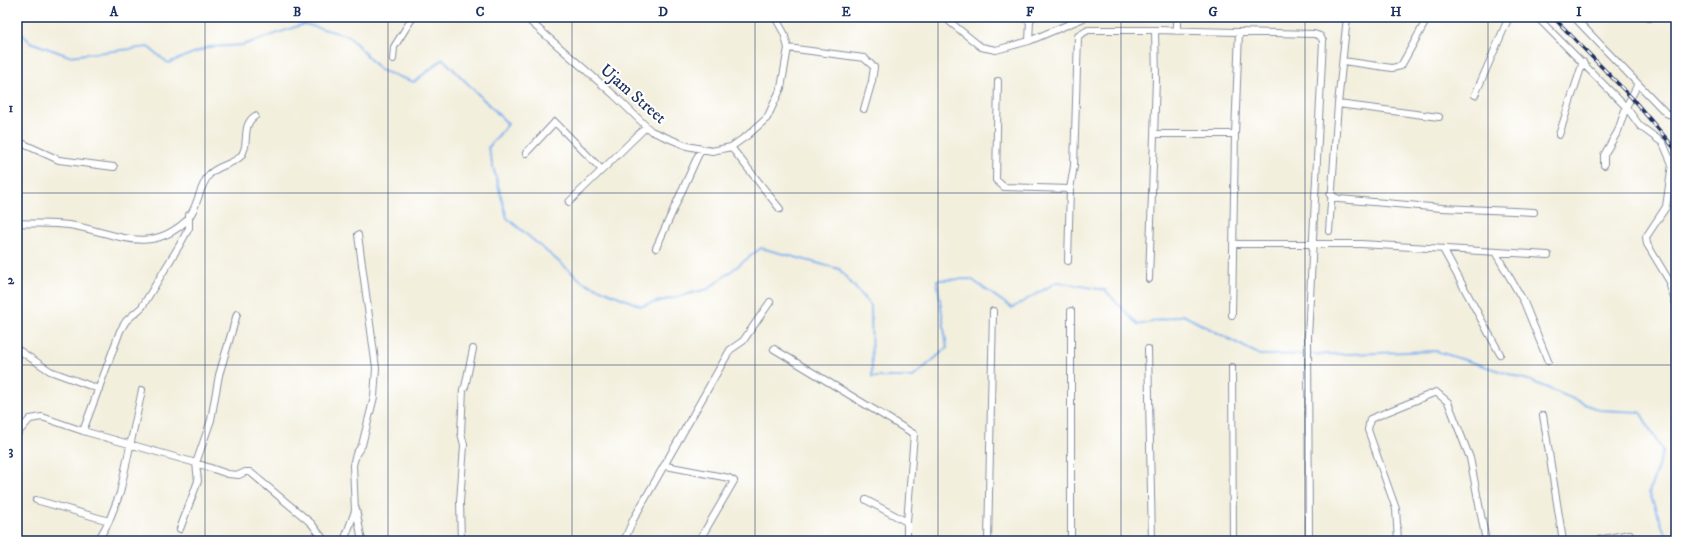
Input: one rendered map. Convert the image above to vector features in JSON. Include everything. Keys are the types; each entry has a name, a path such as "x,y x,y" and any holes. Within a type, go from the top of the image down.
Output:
{"street":[{"path":"393,59 394,47 413,17"},
{"name":"Ujam Street","path":"526,17 614,95 646,127 666,138 712,151 731,147 748,135 767,118 781,88 788,48 784,33 775,17"},
{"path":"952,17 950,22 982,47 996,50 1029,40 1086,17"},
{"path":"1021,17 1031,19 1029,40"},
{"path":"1177,17 1177,31"},
{"path":"1329,231 1330,195 1347,17"},
{"path":"1343,61 1392,68 1401,66 1428,17"},
{"path":"1475,95 1509,17"},
{"path":"1537,17 1626,107 1640,126 1664,143 1672,164 1666,207 1646,237 1647,244 1676,292"},
{"path":"1574,17 1666,113 1676,117"},
{"path":"1068,261 1070,189 1074,166 1078,36 1088,30 1239,32 1314,34 1320,36 1323,41 1319,102 1314,243 1308,337 1309,541"},
{"path":"1149,279 1154,134 1155,30"},
{"path":"1232,314 1235,134 1239,32"},
{"path":"788,48 864,58 874,67 872,81 864,109"},
{"path":"1559,135 1583,62"},
{"path":"998,81 996,180 1004,187 1070,189"},
{"path":"1604,165 1604,155 1618,131 1626,107 1638,84"},
{"path":"1338,104 1439,117"},
{"path":"17,223 68,225 127,239 144,241 156,240 168,234 186,220 208,176 227,166 242,154 248,124 256,116"},
{"path":"526,153 555,122 602,170"},
{"path":"569,202 646,127"},
{"path":"1154,134 1235,134"},
{"path":"17,141 59,160 114,167"},
{"path":"731,147 780,209"},
{"path":"656,248 701,149"},
{"path":"1330,195 1339,199 1434,207 1534,212"},
{"path":"83,431 120,330 126,321 142,307 179,246 189,228 189,215"},
{"path":"344,541 354,511 353,465 356,454 362,446 374,397 376,368 358,235"},
{"path":"1233,244 1292,245 1314,243 1548,255"},
{"path":"1443,249 1500,354"},
{"path":"1495,252 1524,302 1548,361"},
{"path":"1666,276 1676,304"},
{"path":"624,541 633,520 666,466 730,350 743,341 770,302"},
{"path":"988,541 993,311"},
{"path":"1071,541 1072,311"},
{"path":"180,529 194,496 198,481 196,463 211,420 219,375 237,314"},
{"path":"17,349 50,371 99,390"},
{"path":"462,541 460,502 464,445 461,432 461,420 463,389 466,387 473,349"},
{"path":"774,349 914,434 907,522 908,541"},
{"path":"1148,349 1152,541"},
{"path":"1232,367 1232,541"},
{"path":"98,541 109,521 120,493 142,390"},
{"path":"1398,541 1396,509 1368,430 1370,419 1436,392 1448,402 1470,458 1486,541"},
{"path":"1544,415 1563,541"},
{"path":"17,434 33,417 42,417 83,431 196,463 228,474 238,475 245,472 254,474 312,523 325,541"},
{"path":"666,466 729,478 734,482 700,541"},
{"path":"354,496 362,541"},
{"path":"36,500 109,521"},
{"path":"866,500 907,522"},
{"path":"1592,541 1630,534 1634,541"}],"waterway":[{"path":"17,29 30,42 69,56 148,47 168,63 209,47 243,45 304,24 349,36 380,70 414,82 443,59 508,124 488,148 507,218 583,282 641,306 708,289 761,248 839,269 871,306 872,377 913,377 947,348 937,280 971,279 1012,308 1057,282 1105,290 1138,325 1183,315 1260,355 1436,351 1531,381 1599,410 1640,412 1663,452 1649,492 1668,541"}],"railway":[{"path":"1553,17 1631,97 1676,150"}]}
